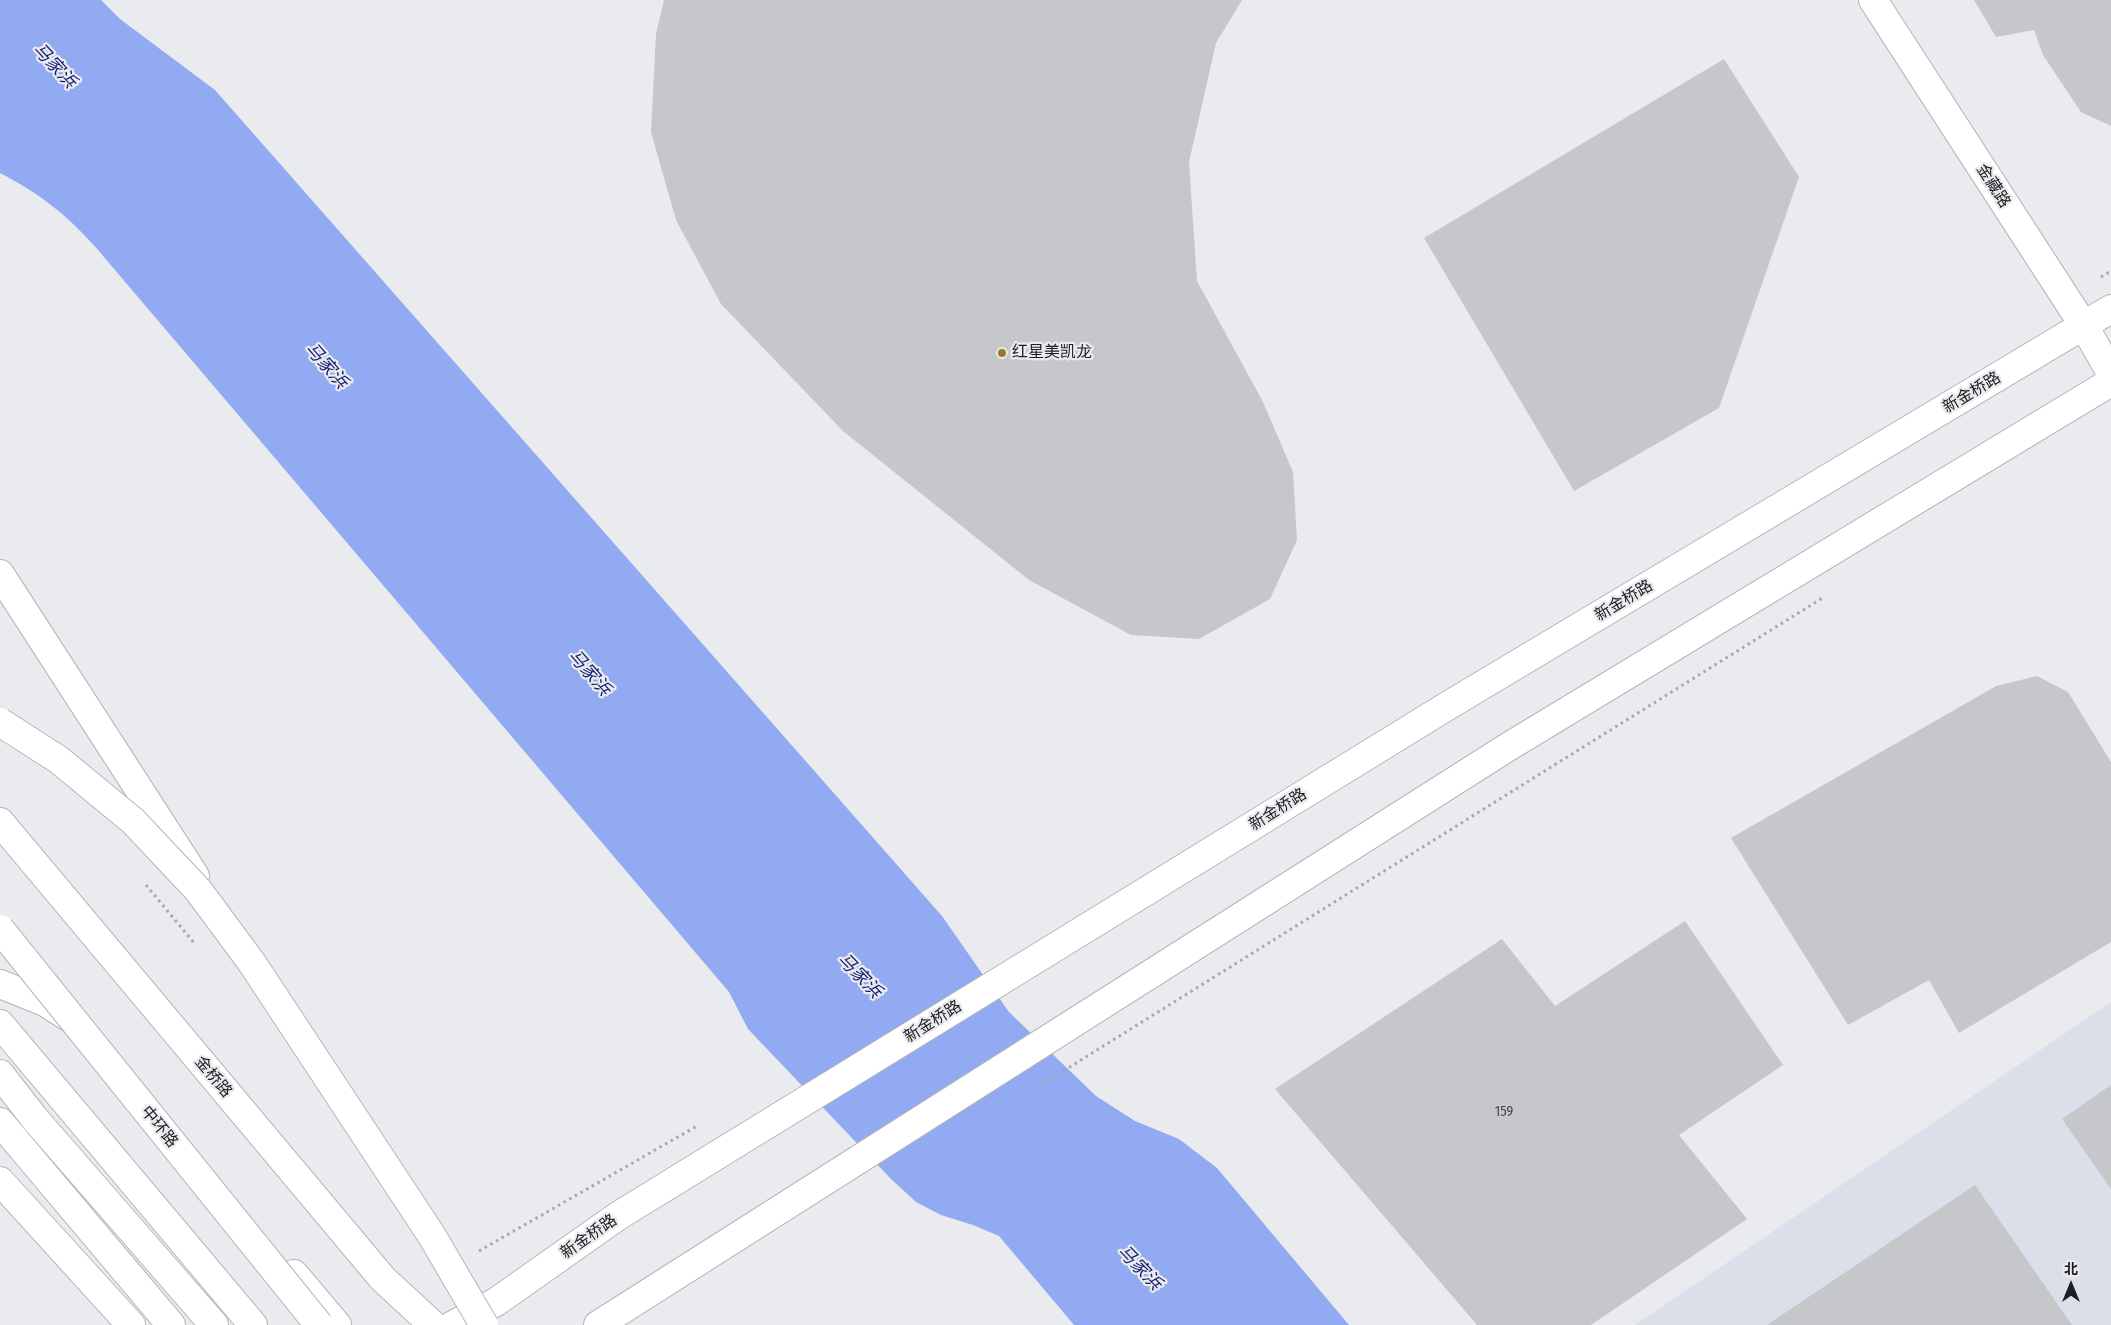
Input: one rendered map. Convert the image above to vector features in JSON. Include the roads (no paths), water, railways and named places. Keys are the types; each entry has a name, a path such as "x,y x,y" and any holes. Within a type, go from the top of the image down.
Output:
{"main road":[{"name":"金藏路","path":"1874,0 2084,326 2111,373"},
{"name":"新金桥路","path":"453,1325 496,1302 618,1216 1440,710 2111,310"},
{"path":"598,1325 1508,747 2111,382"},
{"path":"0,574 252,963 432,1236 484,1325"},
{"path":"0,722 59,760 133,821 198,890 252,963"},
{"name":"金桥路","path":"0,822 382,1279 433,1325"},
{"name":"中环路","path":"0,930 318,1325"},
{"path":"0,984 44,1002 88,1030 338,1325"},
{"path":"0,1024 253,1325"},
{"path":"0,1074 93,1186 214,1325"},
{"path":"0,1122 171,1325"},
{"path":"0,1181 131,1325"},
{"path":"93,1186 196,1325"}],"water":[{"name":"马家浜","path":"0,0 101,0 120,19 215,90 942,916 1009,1012 1096,1096 1135,1121 1179,1139 1217,1168 1349,1325 1074,1325 999,1236 941,1215 916,1202 892,1180 748,1029 729,992 98,250 76,226 53,207 29,189 0,173"}],"place":[{"name":"红星美凯龙","path":"1002,353"}]}
